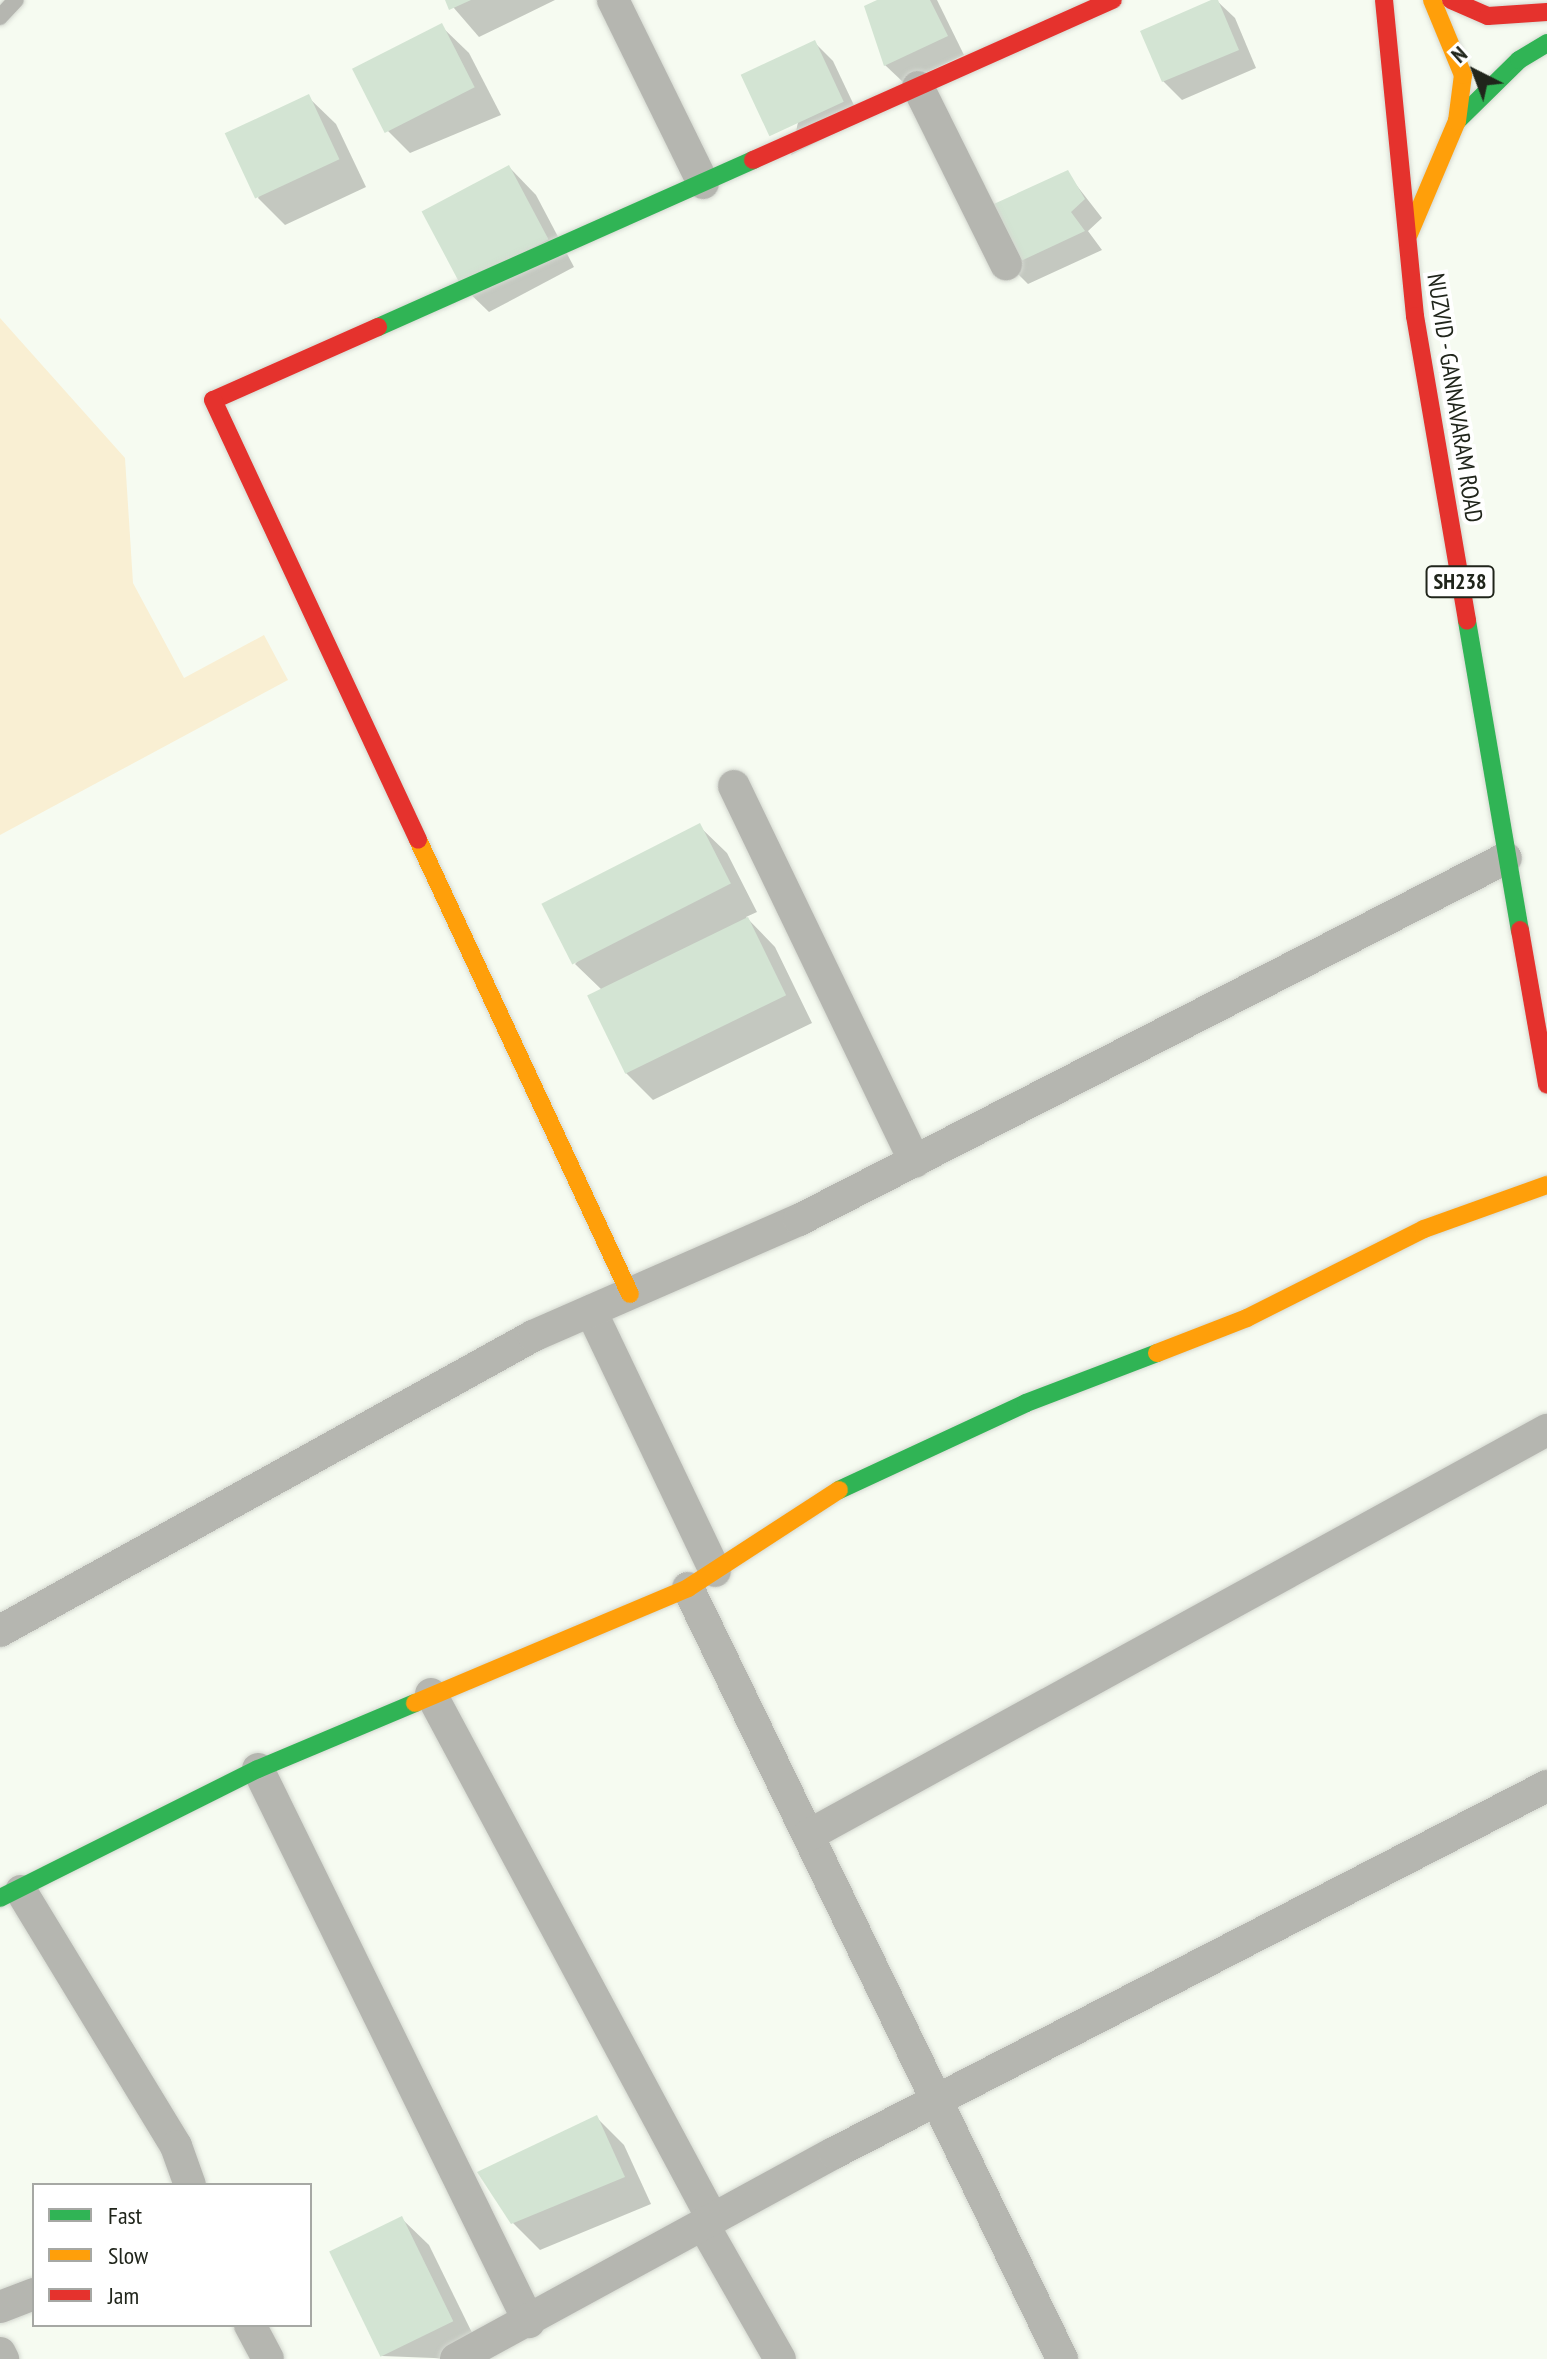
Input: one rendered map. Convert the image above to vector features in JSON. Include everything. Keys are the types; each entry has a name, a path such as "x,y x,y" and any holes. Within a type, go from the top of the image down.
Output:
{"street":[{"path":"613,0 703,183"},
{"path":"630,1294 213,400 1113,0"},
{"name":"NUZVID - GANNAVARAM ROAD","path":"1384,0 1415,316 1547,1085"},
{"name":"SH238","path":"1407,238 1457,121 1463,75 1432,0"},
{"path":"1451,0 1488,16 1547,12"},
{"path":"1457,121 1519,60 1547,43"},
{"path":"918,87 1006,264"},
{"path":"734,786 915,1162"},
{"path":"0,1631 533,1336 915,1162 1506,858"},
{"path":"189,2183 168,2133 11,1895 75,1857 258,1769 702,1580 861,1476 1026,1403 1247,1318 1424,1229 1547,1185"},
{"path":"591,1311 809,1835 940,2099 1062,2359"},
{"path":"809,1835 1547,1430"},
{"path":"431,1694 780,2359"},
{"path":"258,1769 529,2322"},
{"path":"456,2359 940,2099 1547,1786"},
{"path":"0,2307 32,2295"},
{"path":"251,2327 268,2359"},
{"path":"0,2353 3,2359"}],"lane":[{"path":"0,17 16,0"}],"shaded area":[{"path":"0,318 125,458 133,583 184,678 264,635 288,680 0,835"}],"building":[{"path":"445,0 471,0 449,10"},
{"path":"877,0 930,0 948,36 884,66 864,6"},
{"path":"1211,0 1218,0 1239,50 1162,82 1140,31"},
{"path":"442,23 475,87 385,133 352,69"},
{"path":"815,40 844,102 769,136 741,75"},
{"path":"309,94 339,159 255,199 225,133"},
{"path":"509,165 548,239 461,286 422,211"},
{"path":"1068,170 1085,199 1071,212 1085,231 1008,267 985,208"},
{"path":"700,823 731,884 572,964 541,904"},
{"path":"748,917 786,995 625,1074 587,995"},
{"path":"597,2115 625,2177 511,2224 477,2172"},
{"path":"402,2216 453,2321 380,2357 329,2252"}],"traffic: fast":[{"path":"1457,121 1519,60 1547,43"},
{"path":"378,327 753,160"},
{"path":"1467,621 1520,930"},
{"path":"839,1490 1026,1403 1157,1353"},
{"path":"0,1898 258,1769 415,1703"}],"traffic: slow":[{"path":"1409,234 1457,121 1463,75 1432,0"},
{"path":"418,840 630,1294"},
{"path":"1157,1353 1247,1318 1424,1229 1547,1185"},
{"path":"415,1703 688,1588 839,1490"}],"traffic: jam":[{"path":"753,160 1113,0"},
{"path":"1384,0 1415,316 1467,621"},
{"path":"1451,0 1488,16 1547,12"},
{"path":"378,327 213,400 418,840"},
{"path":"1520,930 1547,1085"}]}
